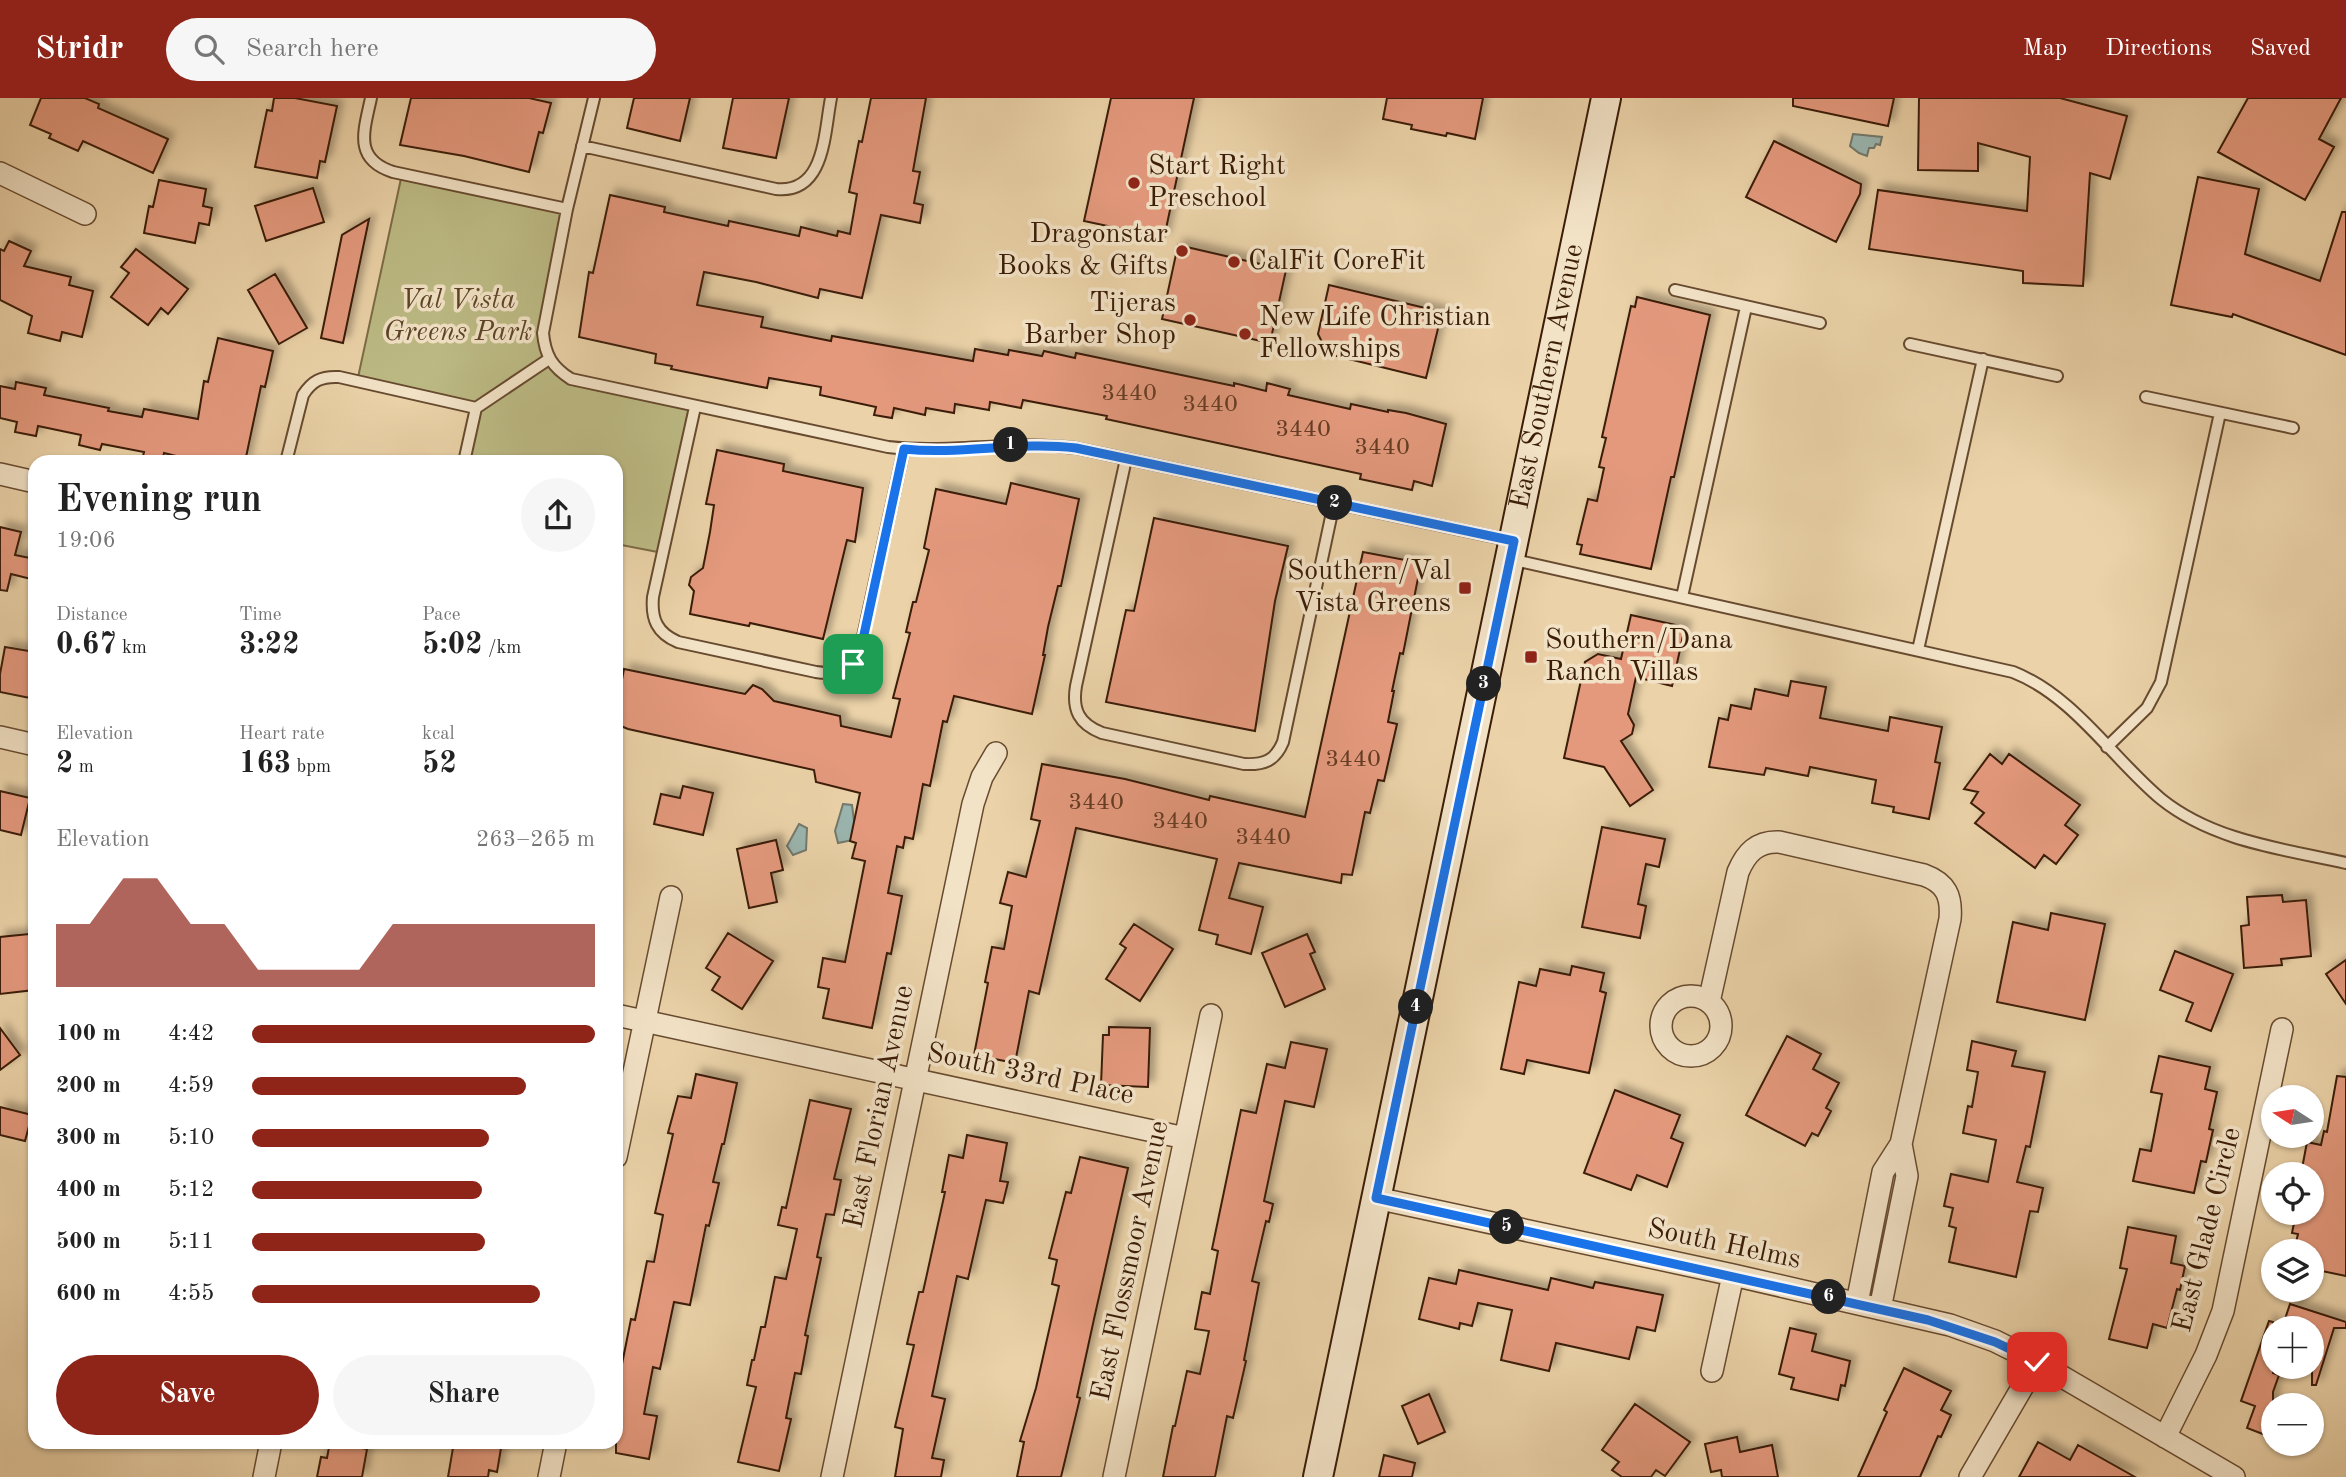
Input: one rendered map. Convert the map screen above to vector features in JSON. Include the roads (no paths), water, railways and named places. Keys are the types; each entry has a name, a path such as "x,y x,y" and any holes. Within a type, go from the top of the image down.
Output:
{"main road":[{"name":"East Southern Avenue","path":"1318,1477 1606,98"}],"street":[{"path":"0,173 85,214"},
{"path":"0,474 28,480"},
{"path":"0,737 28,743"},
{"name":"East Florian Avenue","path":"831,1477 973,804 982,777 996,753"},
{"path":"1709,1002 1738,872 1747,855 1754,849 1770,842 1779,842 1924,875 1940,883 1947,891 1951,900 1950,919 1901,1144 1883,1172 1857,1303"},
{"path":"623,1124 671,897"},
{"name":"East Flossmoor Avenue","path":"1114,1477 1211,1015"},
{"name":"South 33rd Place","path":"623,1016 1185,1138"},
{"name":"East Glade Circle","path":"2165,1437 2206,1355 2223,1311 2282,1029"},
{"path":"1880,1309 1907,1176 1901,1144"},
{"name":"South Helms","path":"1376,1198 1732,1275 1961,1329 2037,1362 2234,1477"},
{"path":"1712,1371 1732,1275"},
{"path":"1970,1477 2037,1362"},
{"path":"264,1477 270,1449"},
{"path":"549,1477 555,1449"}],"lane":[{"path":"371,98 364,146 367,156 374,164 393,172 567,209"},
{"path":"594,98 544,317 544,349 549,359 558,370 583,383 904,449 933,451 1016,445 1054,446 1126,459 1334,503 1682,597 1996,667 2030,678 2059,699 2162,799 2195,821 2233,837 2346,863"},
{"path":"582,146 776,190 794,189 803,185 815,171 831,98"},
{"path":"1675,290 1820,323"},
{"path":"1682,597 1746,307"},
{"path":"1910,344 2057,376"},
{"path":"466,455 476,408 549,359"},
{"path":"1918,650 1983,359"},
{"path":"288,455 303,396 308,387 322,378 339,377 476,408"},
{"path":"2146,397 2293,428"},
{"path":"695,407 653,597 656,625 661,632 678,642 816,672 836,673 845,670 859,655 904,449"},
{"path":"2107,747 2147,708 2161,682 2220,413"},
{"path":"1126,459 1076,686 1074,698 1078,717 1084,724 1102,733 1244,764 1264,764 1272,760 1283,742 1334,503"}],"water":[{"path":"1853,134 1882,137 1880,145 1869,148 1867,156 1859,153 1850,146"},
{"path":"843,804 852,805 855,828 853,840 838,843 835,831"},
{"path":"799,824 807,828 806,850 793,855 787,846"}],"place":[{"name":"Start Right Preschool","path":"1134,183"},
{"name":"Dragonstar Books & Gifts","path":"1182,251"},
{"name":"CalFit CoreFit","path":"1234,262"},
{"name":"Tijeras Barber Shop","path":"1190,320"},
{"name":"New Life Christian Fellowships","path":"1245,334"},
{"name":"Southern/Val Vista Greens","path":"1465,588"},
{"name":"Southern/Dana Ranch Villas","path":"1531,657"}],"park label":[{"name":"Val Vista Greens Park","path":"458,317"}]}
